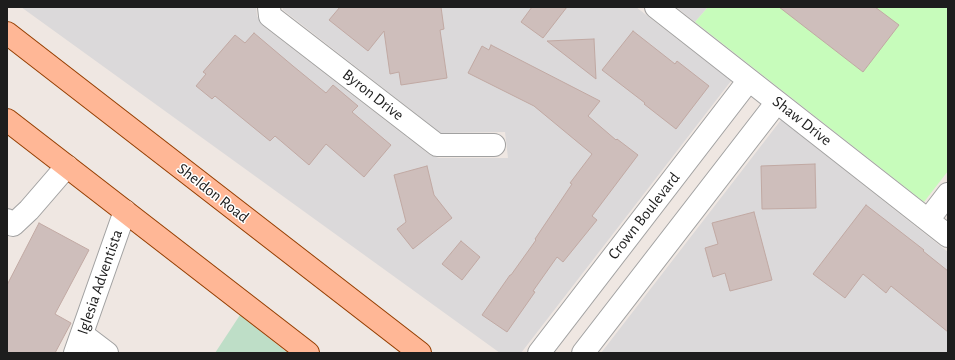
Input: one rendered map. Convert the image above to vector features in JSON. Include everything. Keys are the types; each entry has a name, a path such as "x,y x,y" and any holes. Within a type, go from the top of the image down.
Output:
{"main road":[{"name":"Sheldon Road","path":"7,33 420,353"},
{"path":"8,122 67,166 301,351"}],"street":[{"name":"Byron Drive","path":"269,7 270,16 437,145 494,145"},
{"name":"Shaw Drive","path":"656,7 948,236"},
{"name":"Crown Boulevard","path":"539,353 749,80"},
{"path":"583,353 777,102"},
{"path":"7,220 13,224 28,210 67,166"},
{"path":"928,220 948,194"},
{"name":"Iglesia Adventista","path":"78,343 124,211"},
{"path":"78,343 107,353"}],"shaded area":[{"path":"21,7 256,7 257,16 263,26 430,155 439,158 508,158 505,132 441,133 283,10 282,7 636,7 731,81 521,353 500,353"},
{"path":"676,7 708,7 695,22"},
{"path":"781,120 948,252 948,353 601,353"}],"green space":[{"path":"708,7 948,7 948,171 924,202 695,22"},
{"path":"240,315 288,353 215,353"}],"building":[{"path":"340,7 441,7 444,29 440,30 447,78 401,85 399,72 390,74 384,31 368,51 329,20"},
{"path":"532,7 567,7 543,38 521,22"},
{"path":"779,7 875,7 899,25 863,72"},
{"path":"633,31 675,64 677,61 709,86 676,129 602,70"},
{"path":"254,33 326,93 333,85 358,106 352,112 391,145 364,177 326,144 309,165 275,136 270,141 215,96 212,99 196,86 206,74 203,72 235,35 245,43"},
{"path":"594,39 596,79 547,41"},
{"path":"491,45 600,101 588,116 616,140 617,139 638,155 592,216 597,220 563,262 557,257 507,332 482,315 536,240 535,239 572,184 570,183 592,154 534,106 468,73 482,46 489,50"},
{"path":"815,164 816,208 762,209 761,166"},
{"path":"427,166 434,195 452,218 413,249 397,229 406,222 394,175"},
{"path":"866,205 924,250 923,251 948,271 948,332 891,286 886,293 863,274 845,298 813,274"},
{"path":"754,212 772,280 730,291 725,273 713,277 705,248 718,244 712,223"},
{"path":"39,223 89,250 55,314 71,323 55,353 7,353 7,285"},
{"path":"461,241 480,257 462,280 442,264"}]}
